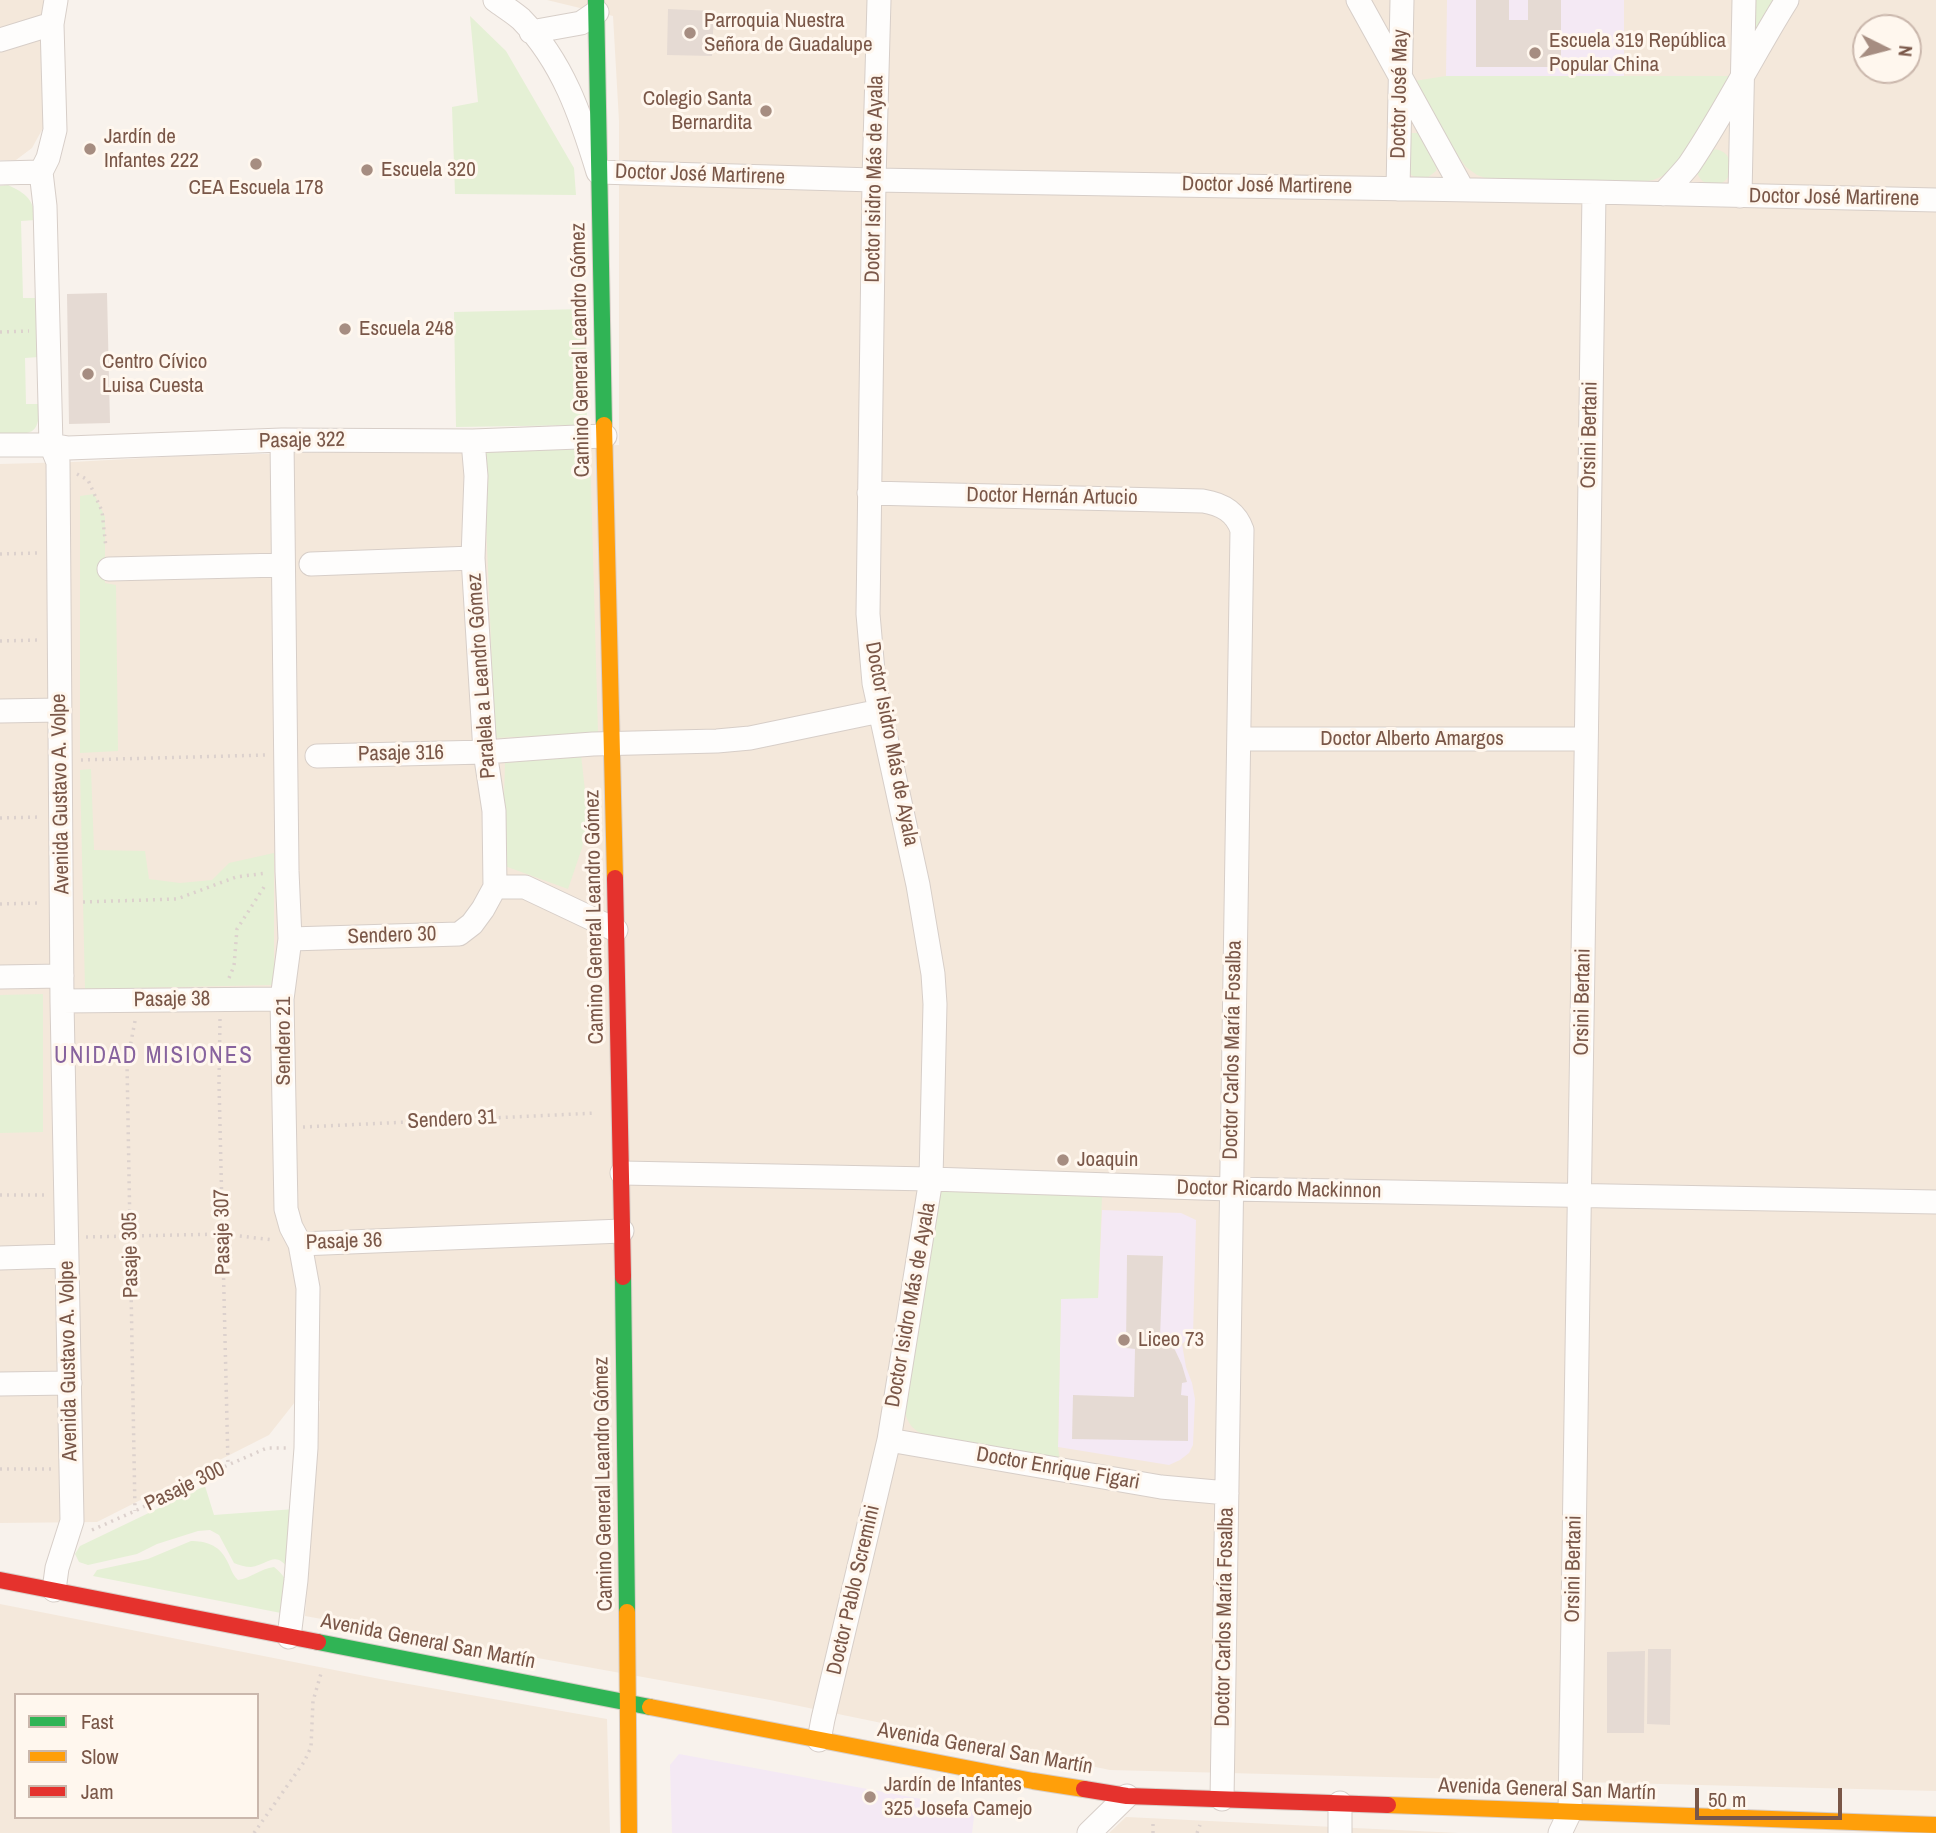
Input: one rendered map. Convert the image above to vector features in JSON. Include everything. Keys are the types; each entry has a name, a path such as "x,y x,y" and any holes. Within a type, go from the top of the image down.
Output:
{"main road":[{"name":"Camino General Leandro Gómez","path":"597,6 598,172 621,1112 629,1833"},
{"name":"Avenida General San Martín","path":"0,1580 819,1740 1127,1796 1570,1811 1647,1824 1912,1829 1936,1825"}],"street":[{"path":"495,0 520,18 543,45 562,74 582,120 598,172"},
{"name":"Doctor Isidro Más de Ayala","path":"879,0 868,614 880,711 918,885 933,974 935,1004 931,1179 890,1440"},
{"path":"1358,0 1463,190"},
{"name":"Doctor José May","path":"1398,189 1402,0"},
{"path":"1740,196 1744,0"},
{"path":"1663,194 1687,167 1720,116 1787,0"},
{"path":"531,32 581,23 597,6"},
{"path":"0,40 55,7"},
{"name":"Avenida Gustavo A. Volpe","path":"54,1590 61,1550 72,1521 62,1001 58,553 41,172 48,158 55,130 55,7"},
{"path":"0,173 41,172"},
{"name":"Doctor José Martirene","path":"598,172 874,180 1936,200"},
{"name":"Orsini Bertani","path":"1570,1811 1594,192"},
{"name":"Pasaje 322","path":"0,445 54,453 68,448 282,440 474,441 605,436"},
{"name":"Sendero 21","path":"282,440 290,939 282,999 286,1209 300,1244 307,1288 306,1448 289,1637"},
{"name":"Paralela a Leandro Gómez","path":"474,441 476,476 473,558 485,752 494,811 495,887 484,909"},
{"name":"Doctor Hernán Artucio","path":"869,493 1203,501 1213,502 1233,513"},
{"name":"Doctor Carlos María Fosalba","path":"1222,1799 1242,530 1233,513"},
{"path":"311,564 473,558"},
{"path":"109,569 283,565"},
{"path":"0,711 60,710"},
{"name":"Pasaje 316","path":"317,756 485,752 612,743 750,738 880,711"},
{"name":"Doctor Alberto Amargos","path":"1239,739 1586,739"},
{"path":"495,887 525,887 617,930"},
{"name":"Sendero 30","path":"290,939 459,934 472,924 484,909"},
{"path":"0,977 62,976"},
{"name":"Pasaje 38","path":"62,1001 282,999"},
{"name":"Doctor Ricardo Mackinnon","path":"622,1173 931,1179 1230,1189 1936,1202"},
{"name":"Pasaje 36","path":"300,1244 622,1231"},
{"path":"0,1258 66,1247"},
{"path":"0,1384 70,1383"},
{"name":"Doctor Enrique Figari","path":"890,1440 1161,1487 1227,1493"},
{"name":"Doctor Pablo Scremini","path":"819,1740 890,1440"},
{"path":"1089,1833 1127,1796"},
{"path":"1340,1803 1340,1833"},
{"path":"1560,1833 1570,1811"}],"path":[{"path":"0,332 47,331"},
{"path":"54,453 88,480 102,511 109,569"},
{"path":"0,554 58,553"},
{"path":"0,641 59,640"},
{"path":"60,760 286,755"},
{"path":"0,818 61,817"},
{"path":"0,904 177,899 236,877 287,871"},
{"path":"220,999 234,967 237,929 265,884 287,871"},
{"name":"Pasaje 307","path":"220,999 228,1465"},
{"name":"Pasaje 305","path":"135,1511 127,1063 139,1000"},
{"name":"Sendero 31","path":"284,1127 621,1112"},
{"path":"0,1195 65,1195"},
{"name":"Pasaje 36","path":"66,1247 131,1236 223,1234 300,1244"},
{"name":"Pasaje 300","path":"67,1540 267,1448 306,1448"},
{"path":"0,1469 71,1469"},
{"path":"254,1833 311,1748 313,1701 321,1675 324,1644"}],"shaded area":[{"path":"0,0 43,0 43,128 32,148 16,160 0,160"},
{"path":"547,0 1936,0 1936,1791 1110,1770 770,1700 305,1616 320,1401 295,1402 269,1435 97,1522 0,1523 0,464 180,456 619,445 619,121 613,16"},
{"name":"Escuela 319 República Popular China","path":"1447,0 1624,0 1624,77 1446,76"},
{"name":"Liceo 73","path":"1102,1210 1181,1213 1196,1220 1193,1335 1182,1344 1195,1399 1193,1445 1189,1453 1169,1465 1058,1447 1061,1298 1098,1298"},
{"path":"0,1604 380,1679 607,1719 610,1833 0,1833"},
{"path":"679,1754 975,1809 972,1833 672,1833 670,1765"},
{"path":"1126,1817 1459,1833 1109,1833"}],"green space":[{"path":"1752,0 1777,0 1755,33 1751,34"},
{"path":"470,16 506,51 574,168 576,195 455,194 452,107 478,102"},
{"path":"1446,76 1729,76 1682,156 1664,175 1643,182 1494,181 1477,175 1466,167 1456,153 1414,81"},
{"path":"1411,133 1419,133 1437,165 1436,171 1427,178 1416,178 1410,174"},
{"path":"1711,149 1727,155 1730,161 1729,176 1718,184 1705,182 1697,173"},
{"path":"8,185 28,198 36,220 21,221 23,298 39,298 39,357 25,358 26,404 39,404 39,415 35,429 18,434 0,434 0,186"},
{"path":"585,309 587,425 456,427 454,312"},
{"path":"590,449 598,733 495,738 483,450"},
{"path":"94,494 105,517 105,583 116,585 118,751 80,753 80,496"},
{"path":"581,755 588,817 582,848 568,889 502,865 505,763"},
{"path":"91,769 94,850 145,851 149,879 180,883 212,880 229,863 274,853 274,985 85,989 80,770"},
{"path":"43,994 43,1132 0,1133 0,995"},
{"path":"942,1190 1102,1196 1098,1298 1061,1299 1060,1461 932,1438 912,1427 907,1418 903,1406 938,1195"},
{"path":"205,1486 214,1515 295,1509 290,1571 276,1559 251,1567 234,1563 219,1535 210,1530 157,1544 137,1554 88,1565 79,1562 75,1554 80,1546"},
{"path":"191,1541 206,1543 220,1550 238,1580 274,1567 287,1583 286,1614 93,1576 97,1570 148,1559"}],"building":[{"path":"1476,0 1509,0 1509,20 1528,20 1528,0 1561,0 1561,67 1476,67"},
{"name":"Parroquia Nuestra Señora de Guadalupe","path":"668,9 714,11 712,56 667,55"},
{"name":"Centro Cívico Luisa Cuesta","path":"107,293 110,423 69,424 67,294"},
{"path":"1127,1255 1163,1256 1160,1338 1164,1338 1175,1350 1187,1382 1182,1383 1181,1395 1188,1396 1188,1441 1072,1439 1073,1395 1134,1397 1135,1349 1126,1348"},
{"path":"1648,1649 1671,1649 1670,1725 1647,1724"},
{"path":"1645,1651 1644,1733 1607,1733 1607,1652"}],"traffic: fast":[{"path":"596,0 604,425"},
{"path":"623,1277 627,1612"},
{"path":"318,1642 650,1707"}],"traffic: slow":[{"path":"604,425 615,878"},
{"path":"627,1612 629,1833"},
{"path":"650,1707 1084,1789"},
{"path":"1388,1805 1936,1825"}],"traffic: jam":[{"path":"615,878 623,1277"},
{"path":"0,1580 318,1642"},
{"path":"1084,1789 1127,1796 1388,1805"}],"place":[{"name":"Parroquia Nuestra Señora de Guadalupe","path":"690,33"},
{"name":"Escuela 319 República Popular China","path":"1535,53"},
{"name":"Colegio Santa Bernardita","path":"766,111"},
{"name":"Jardín de Infantes 222","path":"90,149"},
{"name":"CEA Escuela 178","path":"256,164"},
{"name":"Escuela 320","path":"367,170"},
{"name":"Escuela 248","path":"345,329"},
{"name":"Centro Cívico Luisa Cuesta","path":"88,374"},
{"name":"Joaquin","path":"1063,1160"},
{"name":"Liceo 73","path":"1124,1340"},
{"name":"Jardín de Infantes 325 Josefa Camejo","path":"870,1797"}],"district":[{"name":"UNIDAD MISIONES","path":"154,1057"}]}
